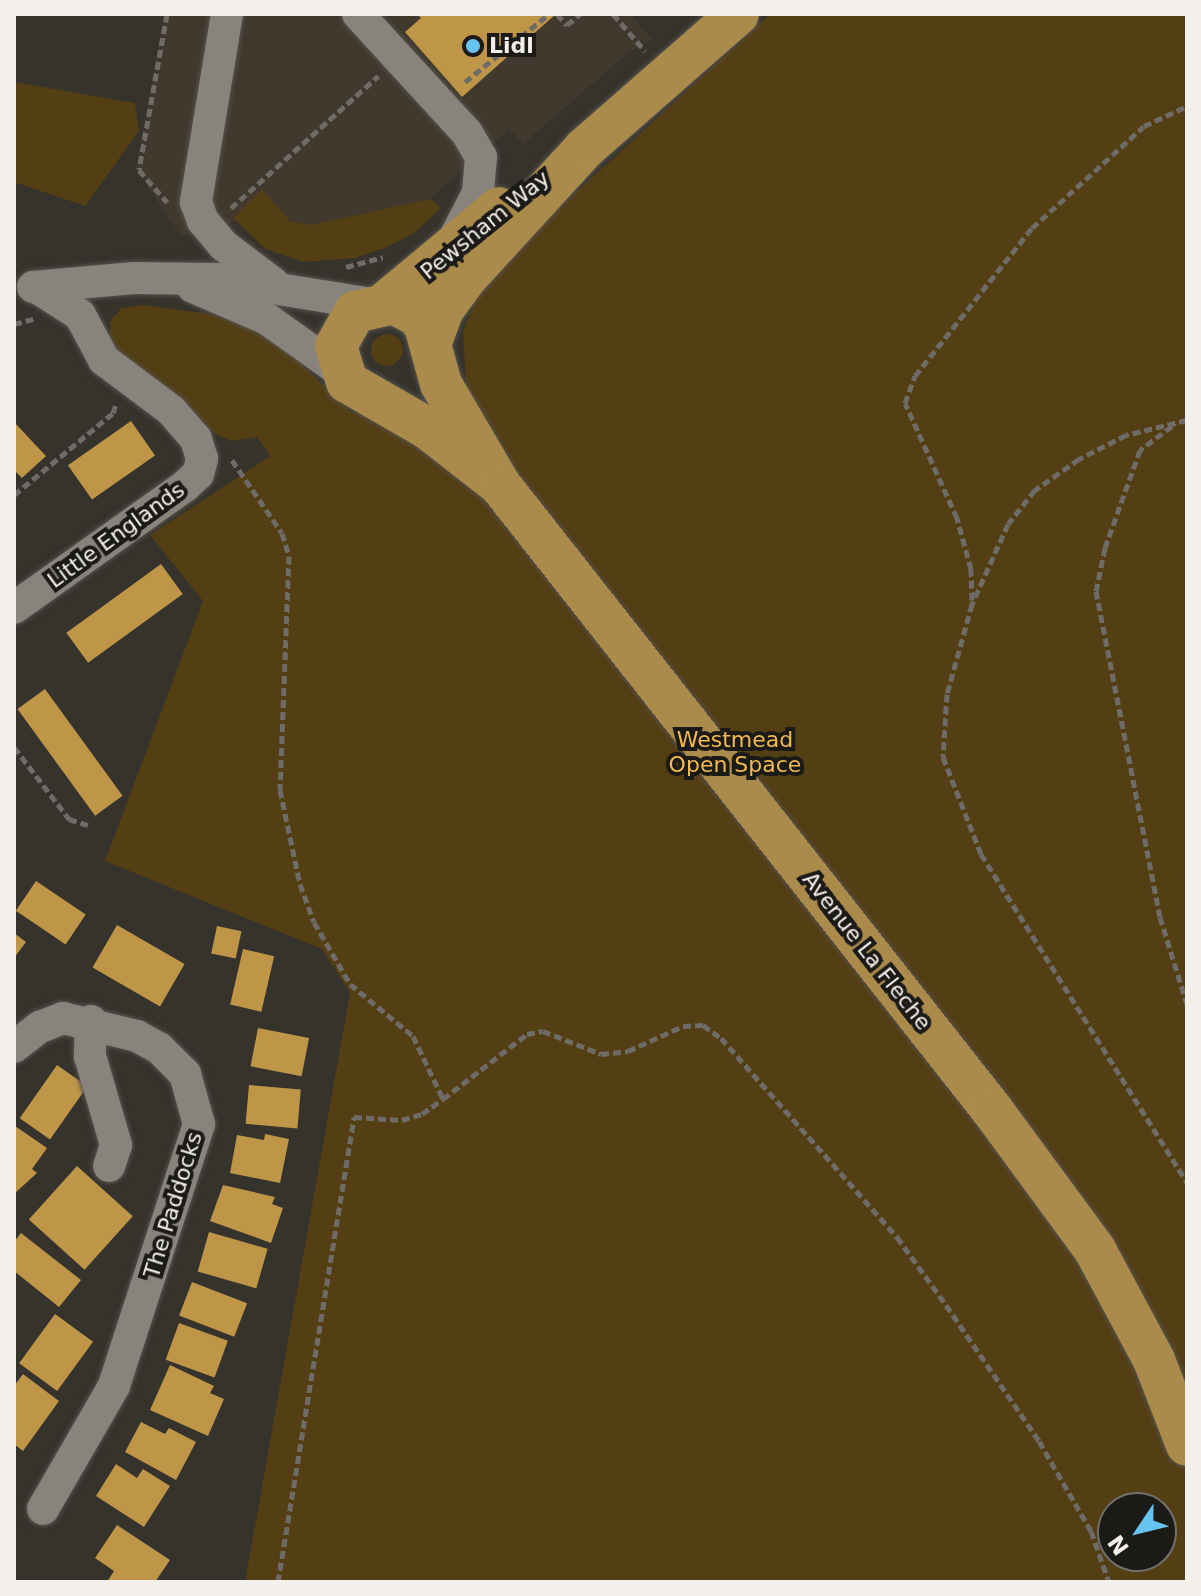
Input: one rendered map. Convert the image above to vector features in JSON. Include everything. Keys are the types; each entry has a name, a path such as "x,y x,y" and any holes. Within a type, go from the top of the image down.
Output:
{"main road":[{"name":"Pewsham Way","path":"431,347 442,311 465,279 585,148 738,14"},
{"name":"Pewsham Way","path":"378,303 444,255 502,205 585,148"},
{"name":"Avenue La Fleche","path":"378,303 417,315 452,406 500,485 1070,1213 1138,1326 1187,1445"},
{"path":"340,371 339,334 355,312 378,303"},
{"path":"374,397 394,397 416,386 431,347"},
{"name":"Avenue La Fleche","path":"340,371 357,390 427,428 500,485"}],"street":[{"path":"227,14 196,202 203,221 228,235 279,288"},
{"path":"358,14 467,133 481,157 478,193 444,255"},
{"path":"93,338 98,308 134,278"},
{"name":"Avenue La Fleche","path":"25,288 134,278 183,282 217,279 378,303"},
{"name":"Avenue La Fleche","path":"183,282 267,319 340,371"},
{"path":"25,288 73,308 114,369 185,424 216,458"},
{"name":"Little Englands","path":"14,608 185,486 216,458"},
{"name":"The Paddocks","path":"14,1047 52,1021 91,1021 137,1036 172,1059 192,1089 199,1124 114,1386 43,1509"},
{"path":"91,1021 90,1056 116,1145 109,1166"}],"path":[{"path":"167,14 139,170 178,215"},
{"path":"458,75 467,85 549,14"},
{"path":"557,14 567,25 580,14"},
{"path":"613,14 651,58"},
{"path":"228,235 223,215 398,58"},
{"path":"972,604 971,569 957,518 905,403 915,376 1032,228 1144,126 1187,106"},
{"path":"329,271 387,256"},
{"path":"14,495 113,413 113,393"},
{"path":"1187,420 1126,435 1079,459 1035,490 1008,524 972,604 947,694 943,757 956,800 1024,928 1187,1183"},
{"path":"1176,422 1140,450 1105,548 1096,591 1160,917 1187,1004"},
{"path":"216,458 282,533 289,556 280,790 300,884 343,975 413,1036 443,1099"},
{"path":"14,747 69,819 88,825"},
{"path":"278,1582 354,1117 402,1120 422,1114 535,1033 601,1054 628,1051 683,1026 703,1025 721,1038 897,1237 1039,1441 1091,1531 1109,1582"}],"shaded area":[{"path":"164,14 631,14 652,39 628,53 523,144 509,129 426,202 311,225 290,221 266,194 235,222 181,236 136,169"}],"green space":[{"name":"Westmead Open Space","path":"770,14 1187,14 1187,1582 245,1582 350,993 322,949 105,861 203,601 150,535 270,456 257,437 233,441 219,436 127,365 110,342 110,322 121,308 141,305 211,314 256,330 298,361 349,410 412,434 466,384 463,331 477,296 534,231"},
{"path":"14,82 135,103 139,131 85,206 14,182"},
{"path":"262,189 290,221 311,225 431,199 441,208 413,234 387,247 355,258 304,262 265,249 233,218"},
{"path":"387,334 399,338 403,350 399,362 387,366 375,362 371,350 375,338"}],"building":[{"path":"417,14 556,14 462,97 405,32 421,18"},
{"path":"131,421 155,455 92,500 68,465"},
{"path":"14,422 46,456 22,478 14,470"},
{"path":"161,564 183,594 88,663 66,633"},
{"path":"45,689 123,796 95,816 17,709"},
{"path":"36,881 86,915 66,944 16,911"},
{"path":"117,925 185,964 160,1006 92,967"},
{"path":"217,926 241,931 236,959 211,953"},
{"path":"14,933 26,942 14,958"},
{"path":"243,949 274,956 261,1012 230,1005"},
{"path":"258,1028 309,1038 302,1076 251,1066"},
{"path":"57,1065 87,1086 50,1139 20,1118"},
{"path":"249,1085 301,1090 297,1128 246,1124"},
{"path":"15,1126 47,1148 32,1169 37,1173 14,1194"},
{"path":"265,1134 289,1139 280,1183 230,1173 237,1135 264,1140"},
{"path":"77,1166 133,1216 85,1270 29,1220"},
{"path":"223,1185 275,1197 272,1204 283,1208 271,1243 210,1221"},
{"path":"209,1232 268,1249 256,1288 198,1271"},
{"path":"21,1233 81,1280 59,1307 14,1271 14,1242"},
{"path":"192,1282 247,1303 234,1337 179,1316"},
{"path":"55,1314 93,1342 57,1391 19,1363"},
{"path":"179,1323 228,1341 215,1377 166,1360"},
{"path":"170,1365 214,1386 210,1393 224,1399 208,1436 150,1410"},
{"path":"23,1374 59,1401 23,1451 14,1444 14,1386"},
{"path":"141,1422 165,1434 169,1428 196,1442 176,1480 125,1452"},
{"path":"116,1464 137,1478 143,1469 170,1486 144,1527 96,1496"},
{"path":"117,1525 170,1560 155,1582 107,1582 114,1571 95,1558"}],"place":[{"name":"Lidl","path":"473,46"}]}
